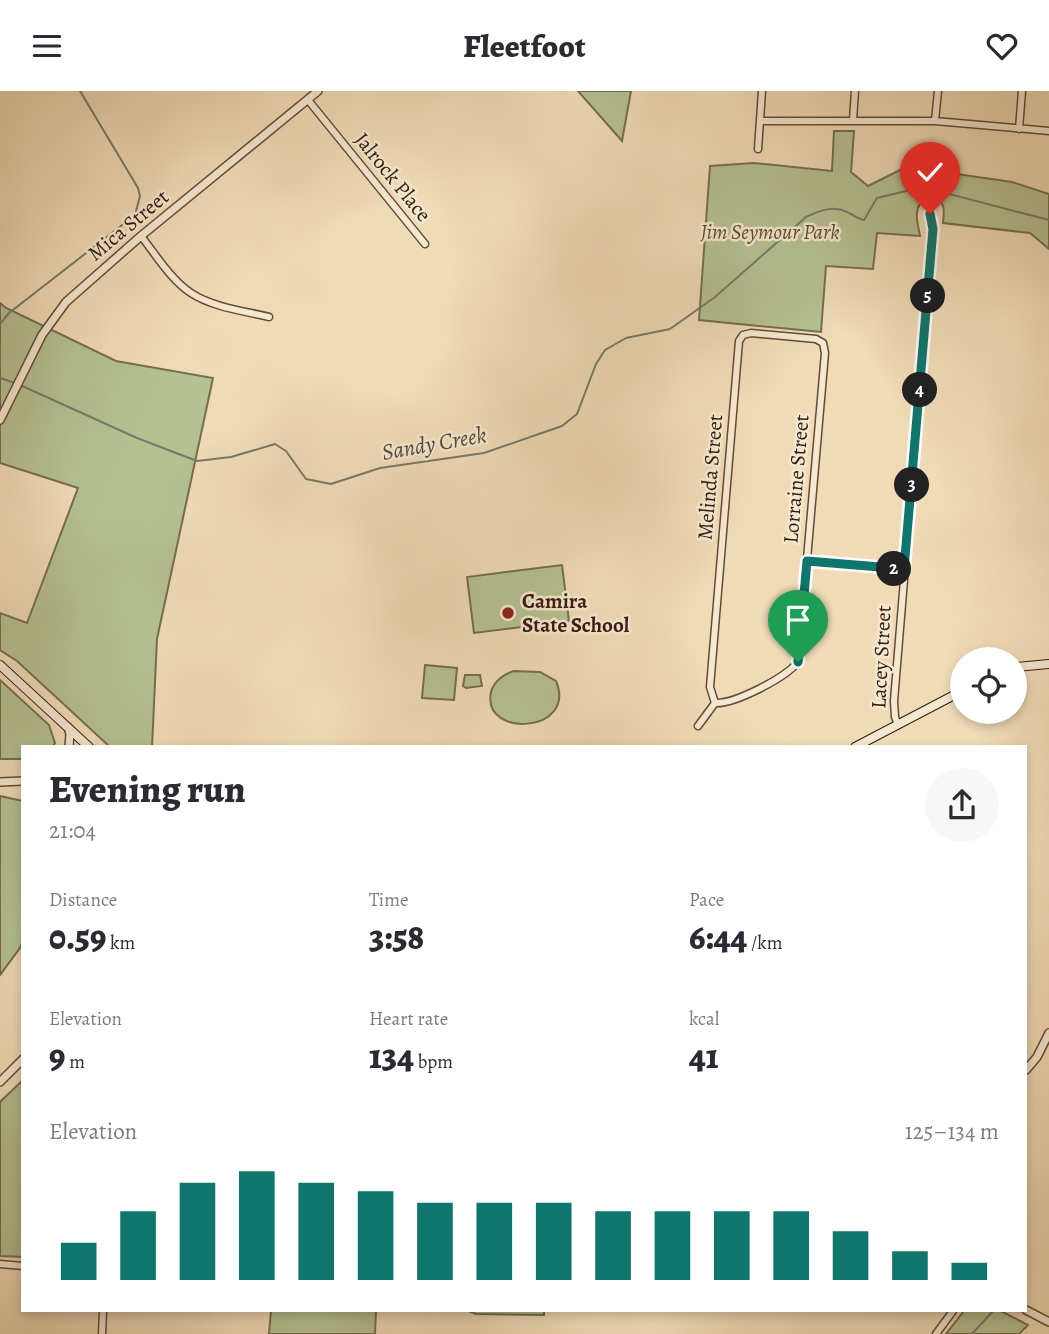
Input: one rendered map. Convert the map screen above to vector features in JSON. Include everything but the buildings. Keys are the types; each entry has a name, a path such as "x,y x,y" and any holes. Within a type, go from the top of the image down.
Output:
{"main road":[{"path":"1027,666 1049,664"},
{"path":"0,665 67,726 83,745"},
{"path":"859,745 950,697"}],"street":[{"name":"Mica Street","path":"0,420 42,335 61,308 141,236 318,91"},
{"path":"758,149 762,91"},
{"path":"853,120 855,91"},
{"path":"935,121 938,91"},
{"path":"1019,129 1022,91"},
{"name":"Jalrock Place","path":"308,100 425,244"},
{"path":"760,121 935,121 1049,131"},
{"name":"Lacey Street","path":"898,725 894,701 933,229 930,214"},
{"path":"141,236 179,284 190,293 203,300 269,317"},
{"name":"Melinda Street","path":"715,703 709,687 739,341 743,335 751,333 816,339 823,343"},
{"name":"Lorraine Street","path":"715,703 732,702 791,671 798,662 823,343"},
{"path":"807,561 904,569"},
{"path":"698,726 715,703"},
{"path":"67,726 69,745"},
{"path":"0,782 21,781"},
{"path":"1027,1069 1037,1057 1049,1033"},
{"path":"0,1082 21,1061"},
{"path":"0,1264 21,1266"},
{"path":"1027,1311 1049,1322"},
{"path":"102,1334 103,1312"},
{"path":"936,1334 952,1312"}],"green space":[{"path":"578,91 631,91 622,141"},
{"name":"Jim Seymour Park","path":"834,131 854,131 851,172 868,186 906,167 923,166 1012,182 1049,194 1049,249 1030,233 943,223 944,212 940,201 927,198 918,208 920,236 877,233 873,269 826,266 821,332 699,320 710,166 754,163 832,171"},
{"path":"0,303 116,361 213,378 157,639 152,745 108,745 17,661 0,650 0,613 27,623 78,488 0,463"},
{"path":"562,565 569,621 474,633 467,577"},
{"path":"425,665 457,668 454,700 422,698"},
{"path":"514,671 540,672 556,681 559,698 554,711 542,720 528,724 513,723 500,717 492,707 491,692 500,679"},
{"path":"465,675 480,675 482,686 466,688 463,686"},
{"path":"0,680 49,725 55,743 21,745 21,759 0,759"},
{"path":"0,796 21,801 21,945 0,975"},
{"path":"21,1082 21,1257 0,1256 0,1102"},
{"path":"271,1312 376,1312 375,1334 269,1334"},
{"path":"471,1312 544,1312 544,1315"},
{"path":"963,1312 1003,1312 1028,1325 1019,1334 946,1334"}],"waterway":[{"path":"0,324 9,313 135,215 140,196 138,188 80,91"},
{"name":"Sandy Creek","path":"20,385 137,438 197,461 231,457 275,444 286,451 306,479 331,484 380,468 484,453 562,426 577,414 596,364 605,350 626,338 670,329 715,297 806,217 816,213 837,209 864,220 877,198 906,191 934,190 1049,220"},
{"path":"0,343 0,365"},
{"name":"Sandy Creek","path":"0,378 15,383"},
{"path":"972,1334 992,1312"}],"place":[{"name":"Camira State School","path":"508,613"}],"route":[{"path":"798,662 807,561 904,569 933,229 930,214"}]}
